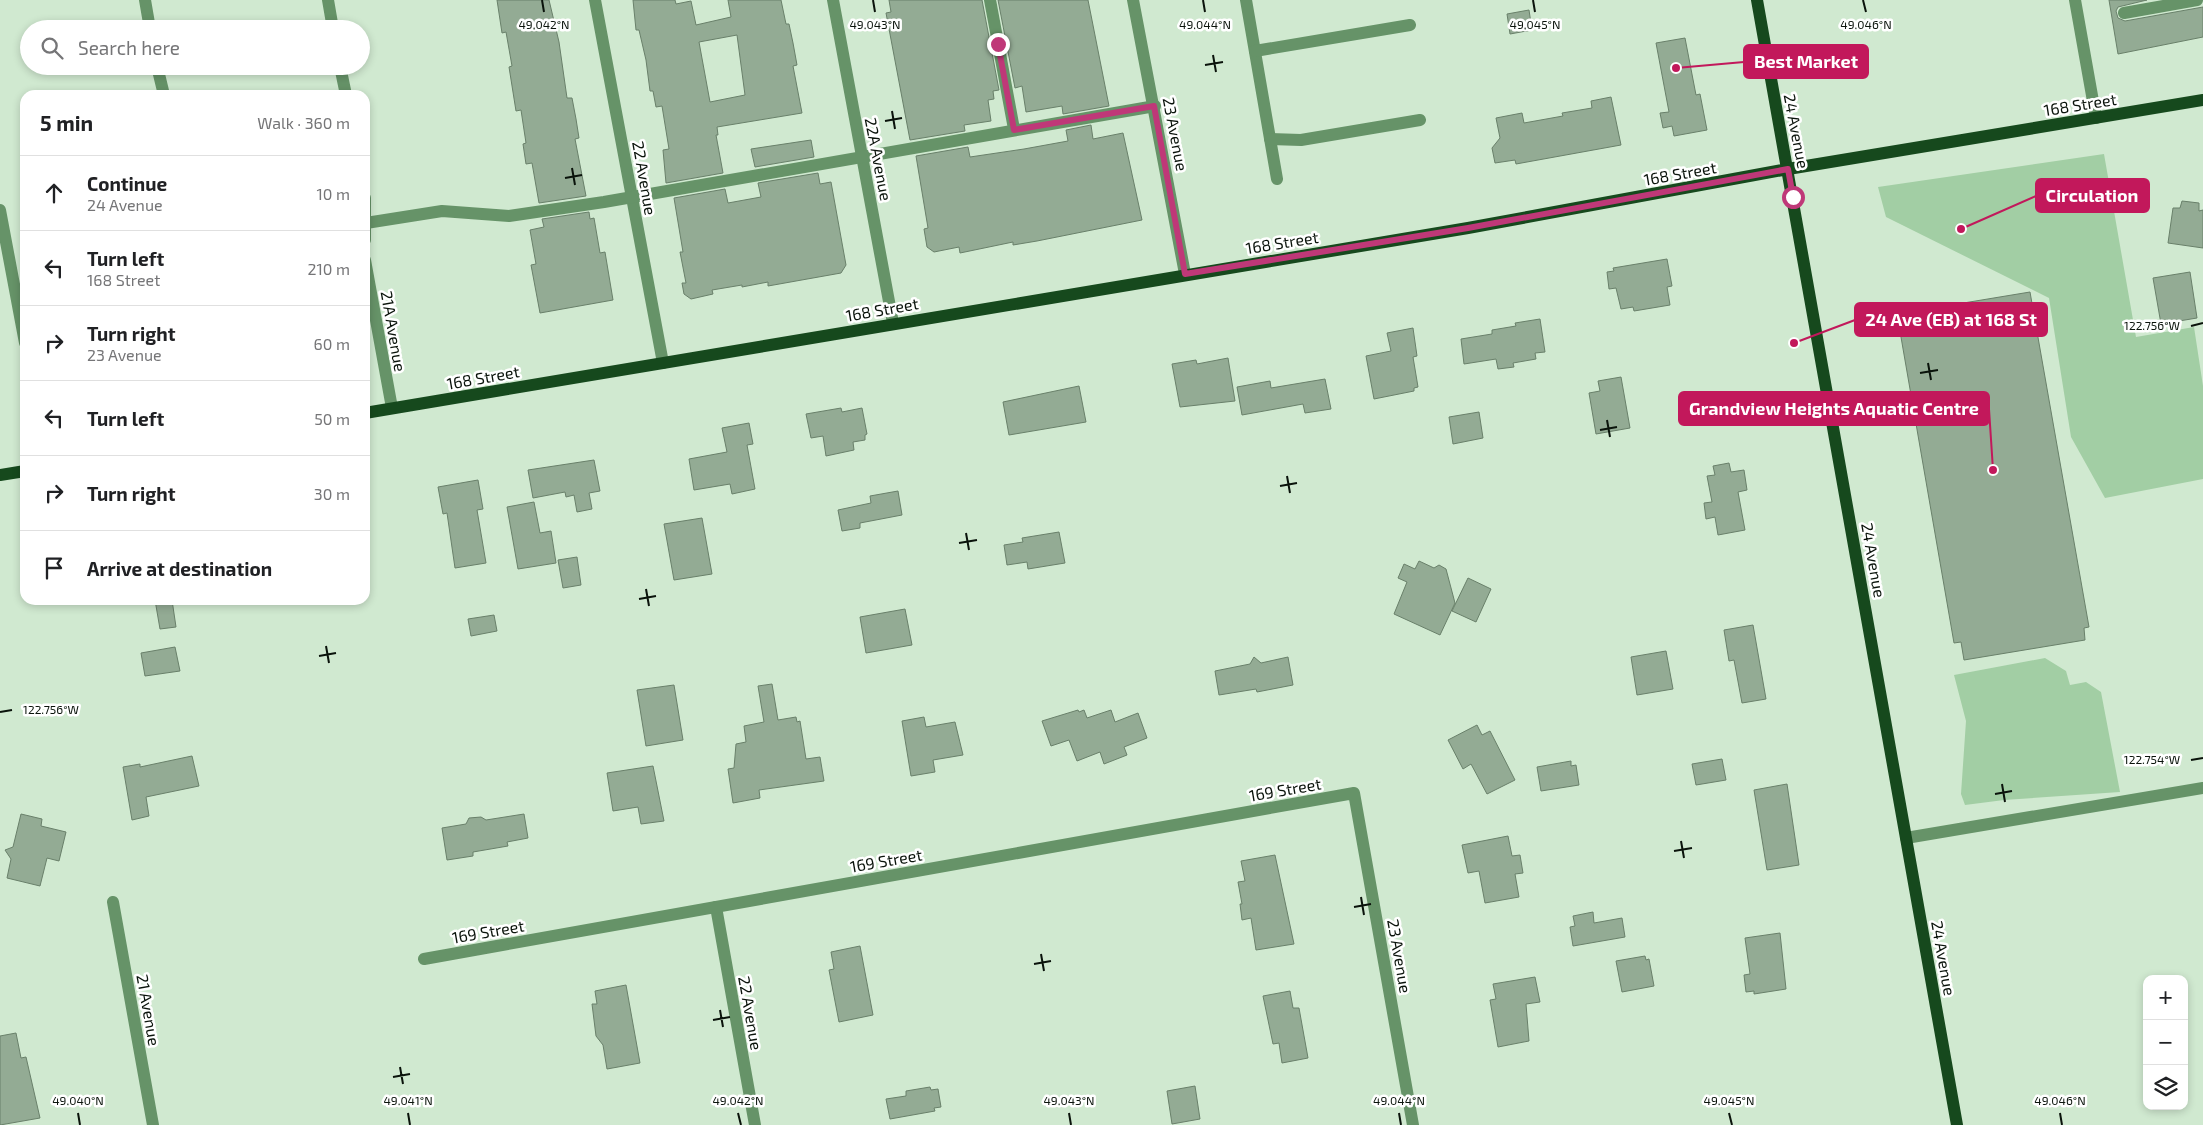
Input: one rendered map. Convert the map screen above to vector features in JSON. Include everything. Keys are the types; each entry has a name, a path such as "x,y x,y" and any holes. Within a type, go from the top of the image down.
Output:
{"main road":[{"name":"24 Avenue","path":"1756,0 1788,169 1957,1125"},
{"name":"168 Street","path":"370,412 1468,228 1788,169 2203,100"},
{"path":"0,475 20,472"}],"street":[{"path":"144,0 148,20"},
{"path":"328,0 331,20"},
{"name":"22 Avenue","path":"595,0 663,363"},
{"name":"22A Avenue","path":"833,0 894,323"},
{"path":"990,0 1014,130"},
{"name":"23 Avenue","path":"1133,0 1185,274"},
{"path":"1246,0 1277,179"},
{"path":"2075,0 2096,118"},
{"path":"2124,13 2171,2 2197,0"},
{"path":"1255,51 1410,25"},
{"path":"159,75 163,90"},
{"path":"342,75 345,90"},
{"path":"370,222 442,211 508,216 632,197 1154,106"},
{"path":"1270,139 1302,140 1420,120"},
{"path":"0,210 20,303"},
{"name":"21A Avenue","path":"370,287 392,408"},
{"path":"1906,838 2203,788"},
{"name":"23 Avenue","path":"1354,793 1413,1125"},
{"name":"169 Street","path":"424,959 1354,793"},
{"name":"21 Avenue","path":"113,902 153,1125"},
{"name":"22 Avenue","path":"716,907 755,1125"}],"green space":[{"path":"2104,154 2136,337 2194,327 2203,386 2203,479 2105,498 2071,437 2049,298 1886,217 1878,187"},
{"path":"2045,658 2066,671 2070,685 2086,682 2101,692 2120,792 2004,800 1965,805 1961,794 1966,721 1954,675"}],"building":[{"path":"497,0 549,0 559,42 567,98 572,98 576,119 579,138 575,139 586,196 539,203 532,163 526,164 523,144 526,143 521,110 516,111 509,67 512,66 506,32 502,33"},
{"path":"633,0 675,0 676,4 691,1 696,25 731,17 728,0 781,0 786,24 789,24 793,43 797,65 793,66 802,113 717,127 718,135 716,135 723,173 666,183 663,150 669,149 662,106 656,107 653,91 650,91 646,60 639,30 636,30","holes":["737,35 745,95 710,102 699,42"]},
{"path":"889,0 982,0 999,90 993,91 994,99 988,100 991,121 964,125 965,131 910,140 886,13 891,12"},
{"path":"998,0 1088,0 1109,106 1063,114 1062,106 1026,112 1022,86 1015,88"},
{"path":"2109,0 2147,0 2118,7 2116,11 2118,18 2125,21 2203,7 2203,37 2118,54"},
{"path":"1529,10 1532,30 1510,34 1507,14"},
{"path":"1685,38 1696,95 1700,94 1707,130 1674,136 1672,126 1663,128 1660,113 1669,112 1656,43"},
{"path":"1611,97 1621,145 1516,164 1515,160 1495,163 1492,148 1500,138 1496,118 1522,113 1524,123 1563,116 1562,113 1592,108 1591,101"},
{"path":"1091,125 1093,139 1123,133 1142,220 1037,241 1013,245 1013,242 960,253 959,247 934,252 927,247 924,229 928,228 916,156 968,147 970,157 1024,149 1068,141 1066,130"},
{"path":"811,140 814,157 755,167 751,149"},
{"path":"818,173 820,184 831,182 846,265 841,273 768,286 768,282 712,290 713,294 691,299 684,294 682,283 686,283 680,252 683,252 674,198 725,189 728,203 761,197 758,183"},
{"path":"2182,201 2199,203 2199,211 2203,210 2203,248 2168,243 2173,208 2180,208"},
{"path":"589,212 590,219 594,218 600,253 605,252 613,300 540,313 531,265 536,264 530,230 544,227 542,219"},
{"path":"1667,259 1672,286 1667,287 1670,305 1634,311 1633,307 1621,309 1616,288 1609,289 1607,272 1614,271 1613,268"},
{"path":"2190,272 2197,318 2161,324 2153,278"},
{"path":"2030,292 2089,627 2084,628 2085,640 1964,660 1961,642 1954,643 1897,314"},
{"path":"1540,319 1545,352 1535,353 1536,359 1513,363 1514,367 1498,369 1496,359 1464,364 1461,339 1492,334 1492,330 1516,326 1515,323"},
{"path":"1413,328 1417,356 1413,357 1418,387 1414,388 1414,391 1374,399 1366,356 1391,351 1387,333"},
{"path":"1228,358 1235,401 1180,407 1172,364 1196,360 1197,364"},
{"path":"1621,377 1630,428 1596,434 1589,393 1600,391 1598,381"},
{"path":"1325,379 1331,409 1305,413 1303,404 1242,415 1237,387 1270,381 1271,388"},
{"path":"1079,386 1086,422 1009,435 1003,402"},
{"path":"841,408 842,412 862,408 867,434 865,435 865,440 853,442 854,450 826,456 823,436 811,438 806,414"},
{"path":"1479,412 1483,438 1453,444 1449,417"},
{"path":"749,423 753,444 747,445 755,489 732,494 730,484 694,490 689,459 727,452 722,428"},
{"path":"594,460 600,491 589,493 592,509 577,512 574,495 566,497 565,492 533,498 528,470"},
{"path":"1729,463 1731,472 1744,470 1747,490 1738,492 1745,530 1718,535 1715,517 1706,519 1704,503 1712,502 1707,476 1715,475 1713,466"},
{"path":"478,480 483,509 477,510 486,563 455,568 447,513 443,514 438,487"},
{"path":"898,491 902,515 860,523 860,528 842,531 838,510 871,503 870,496"},
{"path":"534,502 540,533 551,531 556,563 518,569 507,507"},
{"path":"702,518 712,574 674,580 664,524"},
{"path":"1059,532 1065,563 1028,569 1027,562 1007,565 1004,545 1023,542 1022,538"},
{"path":"577,557 581,585 563,588 558,560"},
{"path":"1419,561 1434,568 1439,565 1446,569 1455,603 1440,635 1394,614 1407,582 1398,578 1404,564 1415,569"},
{"path":"1468,578 1491,589 1476,622 1452,611"},
{"path":"156,605 173,605 176,627 160,629"},
{"path":"905,609 912,645 866,653 860,617"},
{"path":"494,615 497,631 471,636 468,619"},
{"path":"1753,625 1766,699 1742,703 1734,660 1729,661 1724,630"},
{"path":"175,647 180,671 145,676 141,653"},
{"path":"1666,651 1673,689 1637,695 1631,657"},
{"path":"1254,657 1261,663 1288,657 1293,685 1257,692 1256,689 1219,695 1215,671 1250,664"},
{"path":"772,684 778,720 796,717 797,722 800,721 806,759 820,757 824,781 759,790 760,798 733,803 728,769 734,768 736,744 746,742 744,726 764,722 758,686"},
{"path":"674,685 683,740 646,746 637,690"},
{"path":"1078,710 1079,712 1084,710 1087,718 1111,710 1115,722 1138,713 1147,738 1124,747 1127,755 1104,764 1100,752 1077,761 1069,740 1051,746 1042,721"},
{"path":"924,717 926,727 955,722 963,755 933,760 935,772 911,776 902,721"},
{"path":"1477,725 1482,735 1490,731 1515,780 1487,794 1471,764 1463,769 1448,740"},
{"path":"192,756 199,786 146,797 149,816 132,820 123,767 140,764 140,767"},
{"path":"1722,759 1726,780 1696,785 1692,764"},
{"path":"1571,761 1571,766 1576,765 1579,785 1541,791 1537,767"},
{"path":"653,766 664,821 641,824 638,807 613,811 607,773"},
{"path":"1787,784 1799,865 1767,870 1754,790"},
{"path":"21,814 42,819 41,826 66,832 59,861 47,858 40,886 7,878 11,859 5,850 13,847"},
{"path":"524,814 528,838 507,842 508,846 473,852 473,856 447,860 442,828 466,824 469,818 481,817 486,820"},
{"path":"1508,836 1512,856 1520,855 1523,873 1515,874 1519,897 1485,903 1479,871 1468,873 1462,845"},
{"path":"1275,855 1294,944 1256,950 1251,918 1242,920 1240,904 1242,904 1238,882 1245,881 1241,861"},
{"path":"1593,912 1594,923 1622,918 1625,937 1573,946 1570,927 1575,926 1573,916"},
{"path":"1780,933 1786,989 1754,994 1754,991 1746,992 1744,975 1750,974 1745,938"},
{"path":"860,946 873,1015 839,1022 829,970 834,969 831,952"},
{"path":"1645,956 1646,960 1649,959 1654,986 1622,992 1616,961"},
{"path":"1535,977 1540,1002 1526,1004 1529,1041 1498,1047 1490,1000 1496,999 1493,984"},
{"path":"626,985 640,1063 607,1069 603,1045 596,1036 592,1004 597,1004 595,991"},
{"path":"1290,991 1293,1008 1299,1008 1308,1058 1282,1063 1279,1043 1273,1044 1263,996"},
{"path":"16,1033 21,1058 26,1057 40,1118 0,1125 0,1036"},
{"path":"1195,1086 1200,1119 1172,1124 1167,1091"},
{"path":"930,1087 931,1090 938,1089 941,1107 934,1108 935,1111 890,1119 886,1099 906,1096 906,1091"}],"place":[{"name":"Best Market","path":"1676,68"},
{"name":"Circulation","path":"1961,229"},
{"name":"24 Ave (EB) at 168 St","path":"1794,343"},
{"name":"Grandview Heights Aquatic Centre","path":"1993,470"}],"route":[{"path":"998,44 1014,130 1154,106 1185,274 1468,228 1788,169 1793,197"}]}
